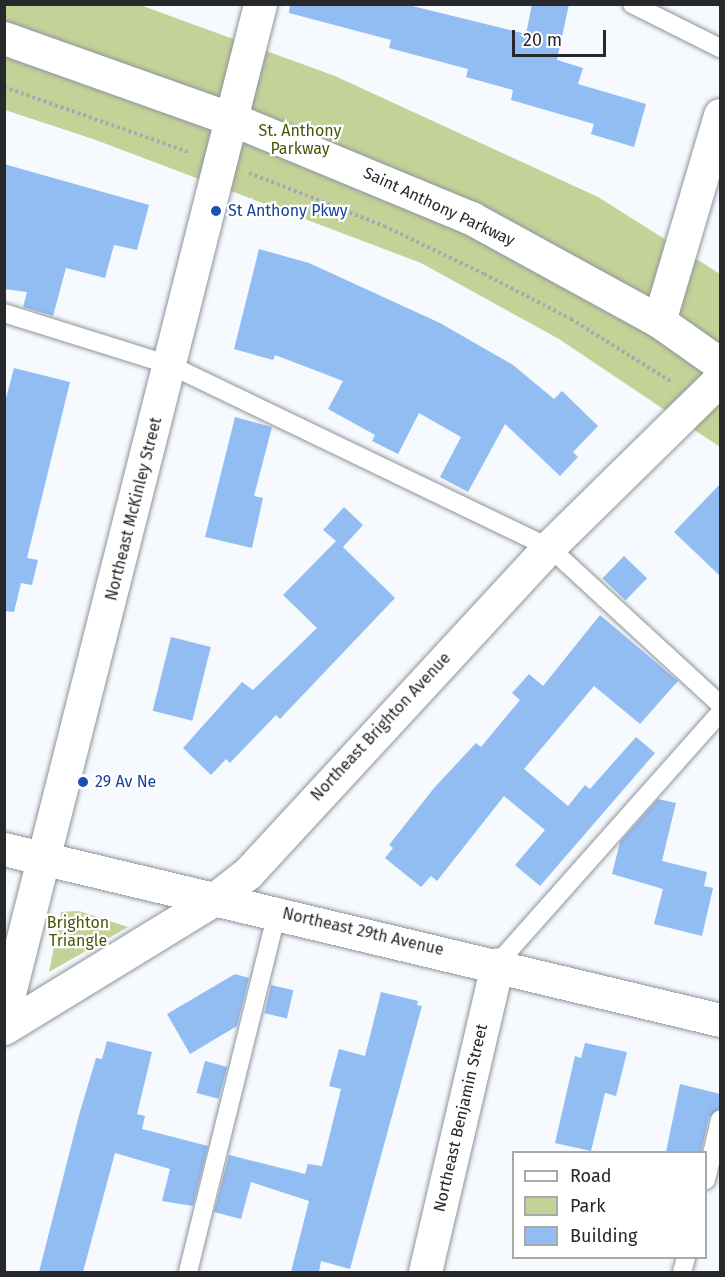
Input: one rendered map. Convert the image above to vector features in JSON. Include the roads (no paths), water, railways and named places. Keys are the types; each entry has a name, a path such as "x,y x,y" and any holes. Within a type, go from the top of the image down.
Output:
{"street":[{"name":"Northeast McKinley Street","path":"4,1013 260,4"},
{"name":"Saint Anthony Parkway","path":"4,38 232,119 471,218 659,321 720,364"},
{"path":"659,321 720,115"},
{"name":"Northeast Brighton Avenue","path":"4,1028 216,898 248,873 549,547 720,379"},
{"name":"Northeast 29th Avenue","path":"4,849 497,964 720,1020"},
{"name":"Northeast Benjamin Street","path":"425,1272 497,964"}],"lane":[{"path":"632,4 720,48"},
{"path":"4,313 170,365 549,547 720,704"},
{"path":"497,964 720,714"},
{"path":"188,1272 277,912"},
{"path":"707,1172 720,1120"}],"place":[{"name":"St Anthony Pkwy","path":"216,211"},
{"name":"29 Av Ne","path":"83,782"}],"park label":[{"name":"St. Anthony Parkway","path":"300,140"},
{"name":"Brighton Triangle","path":"78,932"}]}
